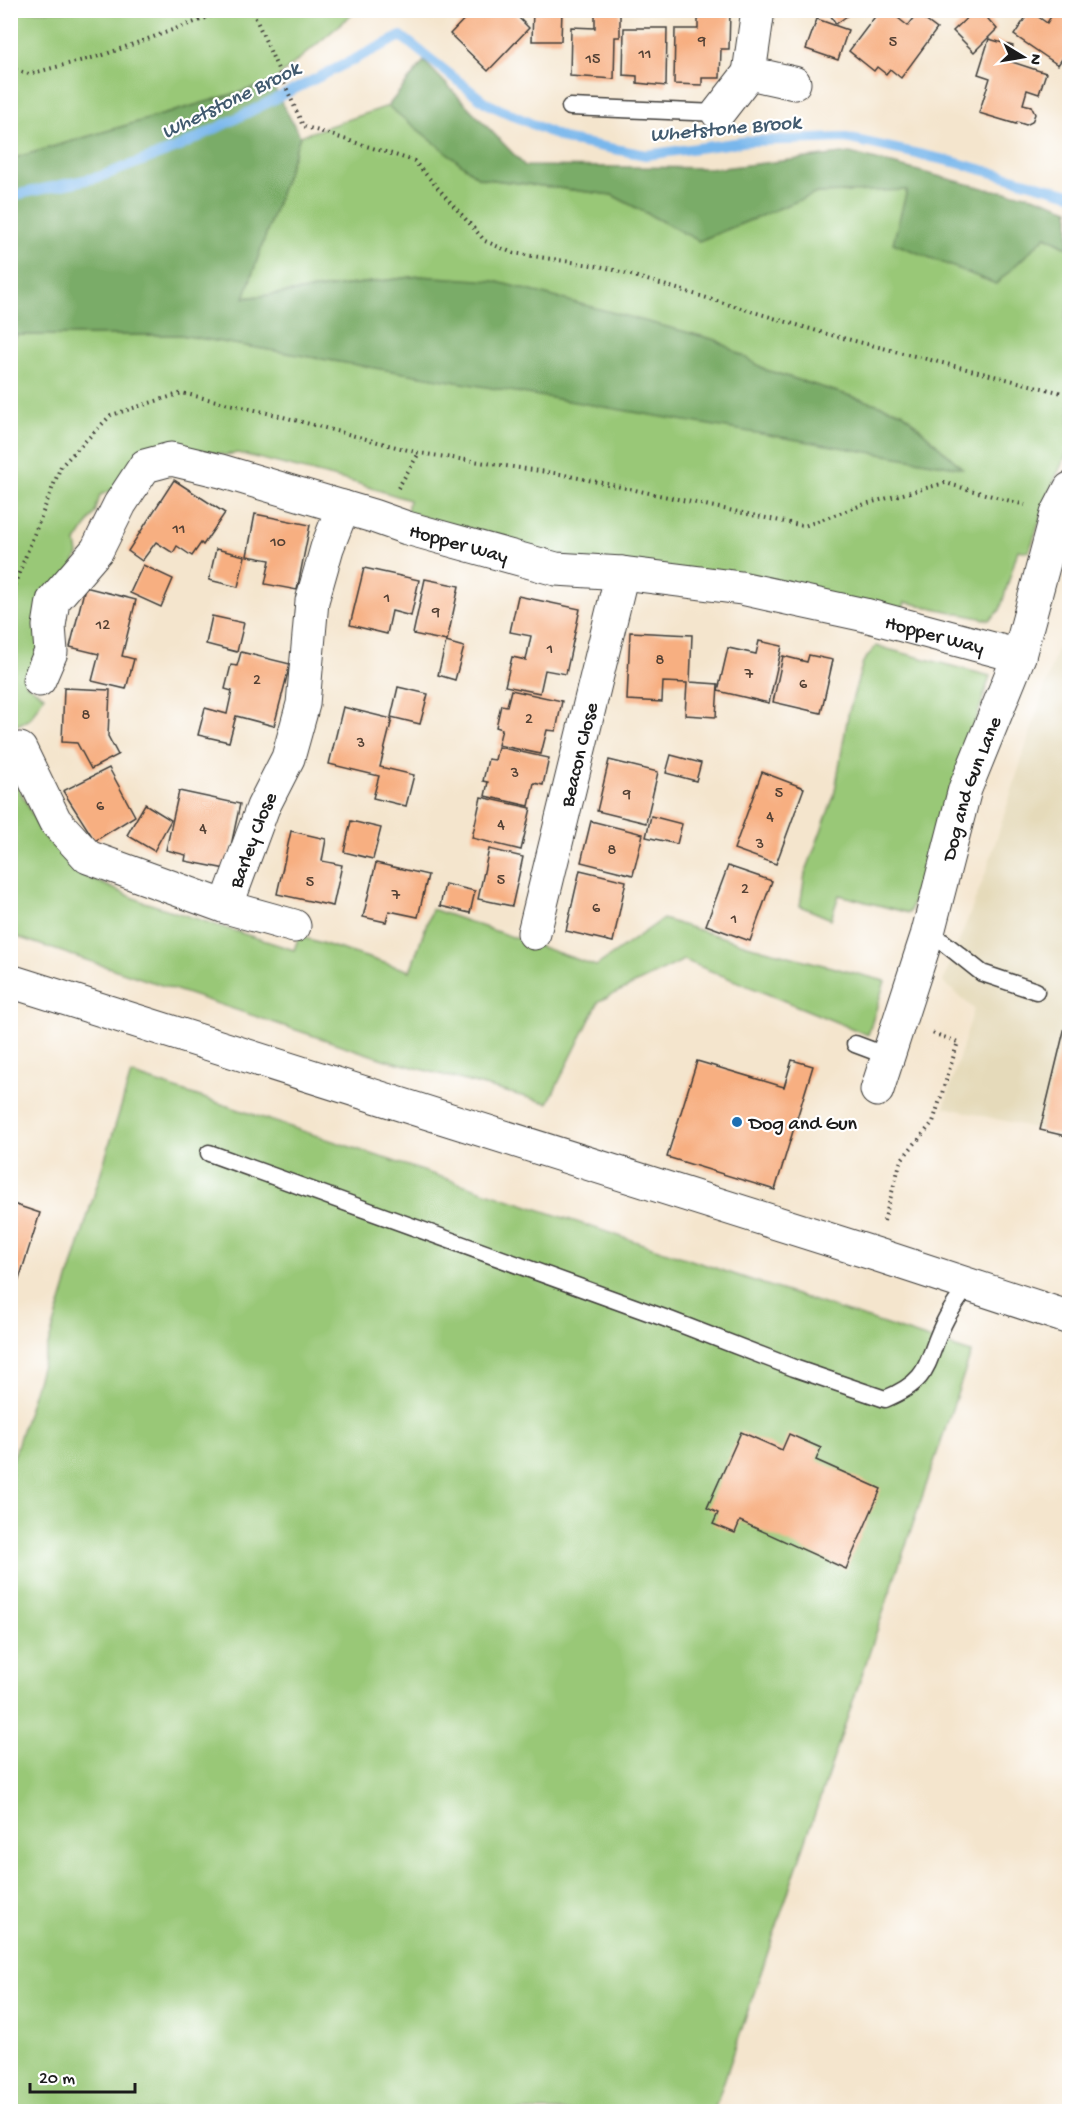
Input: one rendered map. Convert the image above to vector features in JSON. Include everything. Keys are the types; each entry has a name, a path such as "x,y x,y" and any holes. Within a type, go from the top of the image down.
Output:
{"street":[{"path":"718,113 749,73 758,10"},
{"path":"749,73 794,84"},
{"name":"Hopper Way","path":"39,680 51,652 49,626 53,601 97,550 120,504 145,466 171,459 221,471 407,528 556,568 622,573 741,588 865,615 1018,656"},
{"name":"Dog and Gun Lane","path":"877,1089 927,936 965,789 1018,656 1064,501"},
{"name":"Barley Close","path":"20,749 55,821 88,856 226,907 263,807 288,758 303,704 312,601 327,548 343,507"},
{"name":"Beacon Close","path":"534,933 622,573"},
{"path":"226,907 294,926"},
{"path":"10,981 875,1254 1070,1318"}],"lane":[{"path":"570,107 718,113"},
{"path":"927,936 943,942 982,973 1036,991"},
{"path":"855,1044 887,1056"},
{"path":"209,1153 659,1316 805,1372 885,1399 908,1390 924,1374 947,1317 968,1285"}],"path":[{"path":"10,68 29,74 40,72 103,55 228,10"},
{"path":"234,10 253,11 303,126 414,161 485,241 513,253 604,267 827,334 1070,395"},
{"path":"10,596 61,466 111,415 182,393 419,453 560,474 804,526 866,504 945,483 1064,501"},
{"path":"395,493 419,453"},
{"path":"875,1254 901,1160 933,1122 958,1042 898,1022"}],"shaded area":[{"path":"1069,611 1069,1136 944,1107 974,1009 943,982 985,875"}],"green space":[{"path":"11,11 356,11 271,83 11,159"},
{"path":"424,61 525,166 722,168 850,153 987,189 1033,196 1069,209 1069,248 1046,236 996,284 893,243 907,190 817,193 699,241 612,195 479,178 388,106"},
{"path":"271,83 300,136 244,298 420,276 494,281 716,340 766,370 902,412 962,468 181,335 11,335 11,159"},
{"path":"388,106 479,178 612,195 699,241 817,193 907,189 1046,236 1069,248 1069,303 1065,319 1070,342 1069,449 1053,483 1029,552 1018,550 1000,610 989,620 905,602 902,613 548,555 407,512 409,500 353,482 238,453 225,455 173,445 115,489 100,495 95,513 76,542 78,554 40,652 25,683 44,696 30,719 11,728 10,356 17,335 181,335 961,467 902,412 766,370 716,340 420,276 244,298 300,136"},
{"path":"876,646 990,676 937,845 909,913 839,895 831,919 800,906 805,874 834,796 848,715 863,662"},
{"path":"10,771 43,835 81,874 141,901 294,950 299,936 410,971 432,909 596,966 663,919 754,947 885,981 868,1035 684,960 599,1001 548,1103 383,1059 11,935"},
{"path":"131,1074 971,1353 714,2111 11,2111 11,1466"}],"building":[{"path":"473,10 511,10 529,28 488,71 450,34"},
{"path":"533,10 562,10 561,41 532,41"},
{"path":"595,10 620,10 620,37 615,37 614,79 570,76 571,27 595,28"},
{"path":"827,10 855,10 836,24"},
{"path":"880,10 888,10 908,26 917,14 937,29 901,78 890,69 886,74 877,67 874,71 849,51"},
{"path":"975,10 980,10 997,29 974,52 953,31"},
{"path":"1055,10 1070,10 1070,65 1062,59 1058,65 1014,35 1030,11 1047,23"},
{"path":"698,12 730,12 729,49 721,49 720,78 702,78 702,85 674,84 675,29 698,29"},
{"path":"817,19 848,30 838,60 806,49"},
{"path":"624,28 667,28 666,86 637,83 637,76 623,75"},
{"path":"989,39 1013,46 1009,61 1046,73 1039,94 1027,90 1023,104 1031,106 1035,114 1032,122 1026,125 979,113 990,78 978,74"},
{"path":"174,480 225,513 203,545 201,543 192,556 177,546 173,553 156,542 142,561 128,551"},
{"path":"255,514 310,525 297,590 265,584 270,560 247,556"},
{"path":"216,549 245,556 238,587 209,580"},
{"path":"143,565 173,579 161,607 130,593"},
{"path":"364,568 419,580 411,616 392,611 387,634 350,625"},
{"path":"425,579 459,586 447,641 413,634"},
{"path":"85,587 136,600 122,656 134,659 126,689 92,681 99,654 70,647"},
{"path":"518,596 580,609 566,674 545,670 540,693 505,686 512,657 526,660 531,636 510,632"},
{"path":"212,616 244,623 237,652 206,644"},
{"path":"630,632 692,635 690,682 718,684 716,717 685,715 687,683 663,682 662,702 627,700"},
{"path":"759,641 782,646 769,703 718,691 728,648 756,654"},
{"path":"446,642 464,647 455,680 438,675"},
{"path":"241,652 290,664 274,726 236,716 229,742 198,735 205,708 227,714 232,691 225,689 231,665 237,666"},
{"path":"809,655 833,660 821,713 773,702 783,656 807,662"},
{"path":"398,687 428,694 420,724 391,717"},
{"path":"64,688 110,690 108,736 118,755 91,769 77,743 62,742"},
{"path":"511,690 562,701 556,731 547,730 541,754 498,745 502,729 496,727 501,705 507,706"},
{"path":"343,707 392,719 380,767 414,775 406,806 373,798 379,776 329,764"},
{"path":"498,747 549,758 543,785 534,783 529,806 485,796 488,782 483,781 488,759 495,760"},
{"path":"671,755 701,763 696,781 666,773"},
{"path":"609,760 658,772 646,823 597,811"},
{"path":"109,768 135,816 95,841 63,791"},
{"path":"762,772 804,788 776,864 734,849"},
{"path":"179,791 240,804 226,869 185,861 186,855 166,850"},
{"path":"481,797 531,808 521,850 472,838"},
{"path":"145,804 171,820 154,851 127,835"},
{"path":"651,816 682,824 677,844 646,837"},
{"path":"351,821 381,828 373,859 344,852"},
{"path":"591,821 643,834 633,875 581,862"},
{"path":"291,831 326,839 322,861 342,865 333,906 277,894"},
{"path":"489,849 523,857 512,906 478,899"},
{"path":"376,863 428,875 418,917 389,911 386,922 363,917"},
{"path":"728,866 772,881 750,941 706,925"},
{"path":"580,870 626,881 613,942 566,931"},
{"path":"445,884 475,891 470,913 440,906"},
{"path":"1070,1010 1070,1137 1040,1130"},
{"name":"Dog and Gun","path":"792,1060 813,1066 775,1190 667,1157 697,1061 784,1087"},
{"path":"10,1203 40,1213 11,1305 10,1305"},
{"path":"741,1432 782,1450 789,1434 821,1448 816,1460 881,1489 846,1569 740,1521 735,1533 713,1524 718,1513 707,1508"}],"waterway":[{"name":"Whetstone Brook","path":"10,196 99,177 179,147 401,36 486,103 567,140 646,155 749,141 846,138 954,162 1070,194"}],"place":[{"name":"Dog and Gun","path":"737,1122"}]}
